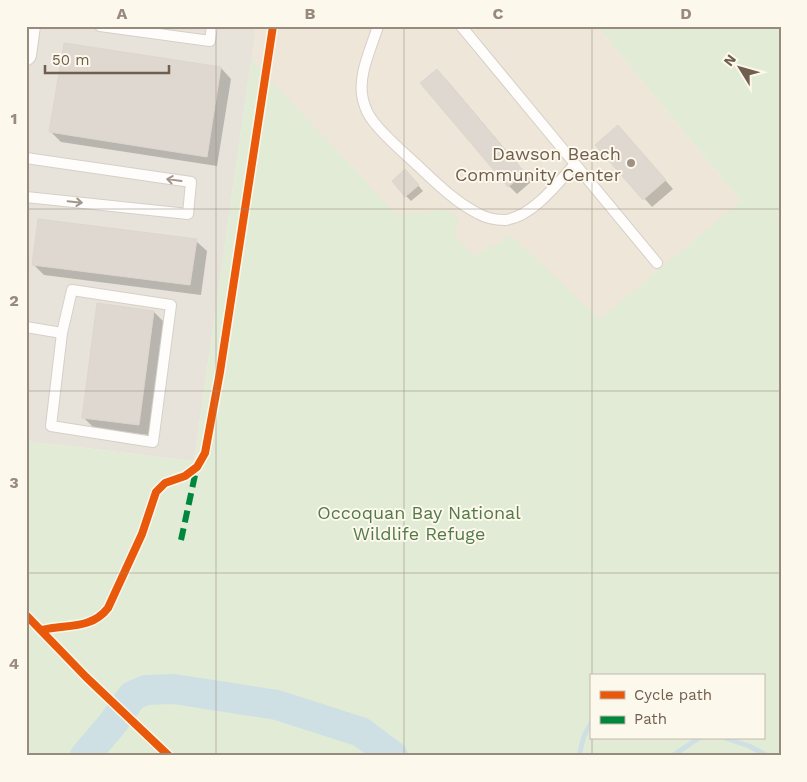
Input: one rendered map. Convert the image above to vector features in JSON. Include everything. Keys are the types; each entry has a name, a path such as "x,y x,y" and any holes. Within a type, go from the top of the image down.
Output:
{"lane":[{"path":"100,26 210,41 212,26"},
{"path":"378,26 361,90 366,110 373,121 392,142 444,190 464,205 492,219 505,220 518,216 533,207 553,189 575,164"},
{"path":"461,26 657,263"},
{"path":"26,158 191,182 188,214 26,197"},
{"path":"72,290 171,305 153,442 51,426 62,333 72,290"},
{"path":"26,327 62,333"}],"shaded area":[{"path":"26,26 256,26 194,461 26,441"},
{"path":"256,26 597,26 741,201 574,352 444,282 251,59"}],"green space":[{"name":"Occoquan Bay National Wildlife Refuge","path":"597,26 781,26 781,756 26,756 26,441 194,461 251,59 397,215 447,210 458,218 454,236 476,257 491,245 493,248 510,235 600,319 741,201"}],"building":[{"path":"64,43 221,67 207,157 49,132"},
{"path":"437,69 525,173 508,187 420,83"},
{"name":"Dawson Beach Community Center","path":"618,125 666,180 643,200 595,145"},
{"path":"405,169 419,185 405,197 392,181"},
{"path":"38,219 197,239 190,285 32,265"},
{"path":"97,303 154,311 139,425 82,418"}],"waterway":[{"path":"85,756 113,723 132,696 146,690 174,689 277,705 361,732 393,756"},
{"path":"579,756 584,736 590,725"},
{"path":"672,756 696,740"},
{"path":"731,740 749,746 768,756"}],"marked path":[{"path":"181,540 197,466"}],"cycle path":[{"path":"42,630 86,623 94,620 108,608 142,534 156,492 165,483 185,476 197,467 205,453 220,372 273,26"},
{"path":"26,615 86,677 169,756"}],"place":[{"name":"Dawson Beach Community Center","path":"631,163"}]}
